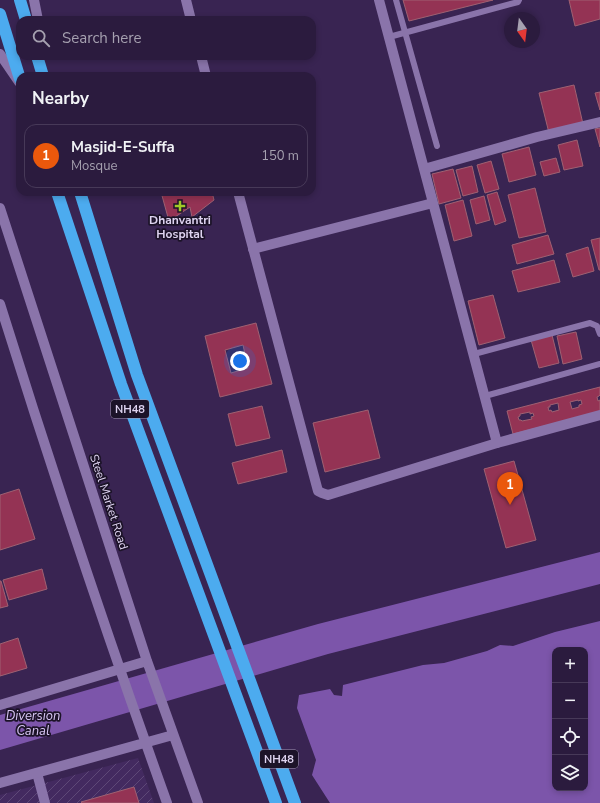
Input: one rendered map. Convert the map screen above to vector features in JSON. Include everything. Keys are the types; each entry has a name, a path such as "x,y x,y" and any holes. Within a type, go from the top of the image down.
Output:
{"highway":[{"path":"20,0 25,16"},
{"path":"0,14 18,72"},
{"path":"38,60 43,72"},
{"name":"NH48","path":"58,196 121,384 276,803"},
{"name":"NH48","path":"81,196 137,376 295,803"}],"street":[{"path":"34,0 37,16"},
{"path":"186,0 190,16"},
{"path":"379,0 497,443"},
{"path":"0,54 16,77"},
{"path":"44,60 44,72"},
{"path":"202,60 205,72"},
{"path":"424,169 537,137 600,122"},
{"path":"239,196 318,491 328,495 497,443 600,415"},
{"path":"253,249 433,202"},
{"name":"Steel Market Road","path":"0,208 147,661 198,803"},
{"path":"0,304 119,669 167,803"},
{"path":"0,705 147,661"},
{"path":"0,783 173,735"},
{"path":"37,773 45,803"}],"lane":[{"path":"396,0 437,146"},
{"path":"389,37 518,2 518,0"},
{"path":"474,354 590,323 597,326 600,334"},
{"path":"485,396 600,364"}],"shaded area":[{"path":"138,758 154,803 0,803 0,795"}],"water":[{"name":"Diversion Canal","path":"600,552 600,584 328,654 0,750 0,715 318,624"},
{"path":"600,621 600,803 330,803 312,775 316,760 297,708 299,695 330,689 334,695 342,696 343,685 423,665 444,663 487,651 500,645 513,646 555,632"}],"building":[{"path":"403,0 493,0 409,21"},
{"path":"569,0 600,0 600,19 575,26"},
{"path":"574,85 583,124 549,133 539,93"},
{"path":"600,92 600,110 595,93"},
{"path":"600,128 600,147 595,129"},
{"path":"577,140 583,166 564,170 558,145"},
{"path":"529,147 536,175 509,182 502,154"},
{"path":"556,158 560,172 544,176 540,162"},
{"path":"491,161 499,189 485,193 477,165"},
{"path":"472,166 478,192 463,196 456,170"},
{"path":"453,169 461,198 439,204 432,174"},
{"path":"535,188 546,232 519,238 508,195"},
{"path":"497,192 506,221 495,225 487,195"},
{"path":"162,196 213,196 214,200 192,217 190,207 169,221"},
{"path":"484,196 490,220 476,224 470,200"},
{"path":"463,200 472,236 454,241 445,205"},
{"path":"548,235 554,254 517,264 512,245"},
{"path":"600,238 600,270 599,270 591,240"},
{"path":"588,247 594,271 573,277 566,254"},
{"path":"554,260 560,282 518,292 512,271"},
{"path":"493,295 505,338 479,345 468,301"},
{"path":"256,323 272,384 220,397 205,336","holes":["243,345 248,368 231,373 225,350"]},
{"path":"576,332 582,359 563,364 557,336"},
{"path":"552,335 559,363 539,368 531,340"},
{"path":"600,387 600,395 597,397 598,401 600,400 600,412 513,434 507,411","holes":["581,400 582,404 579,405 579,407 572,409 570,402","558,403 559,410 552,412 551,410 549,411 548,407 550,407 550,405","530,412 530,414 533,413 534,416 531,417 532,419 522,421 519,420 518,417 520,414"]},
{"path":"262,406 270,438 236,446 228,414"},
{"path":"368,410 380,458 325,472 313,423"},
{"path":"282,450 287,472 238,484 232,463"},
{"path":"514,461 536,540 506,548 484,469"},
{"path":"19,489 35,539 0,550 0,495"},
{"path":"42,569 47,589 9,600 3,580"},
{"path":"0,581 8,606 0,608"},
{"path":"18,638 27,668 0,676 0,644"},
{"path":"134,787 139,803 81,802"}],"place":[{"name":"Dhanvantri Hospital","path":"180,206"},
{"name":"Masjid-E-Suffa","path":"510,505"}]}
